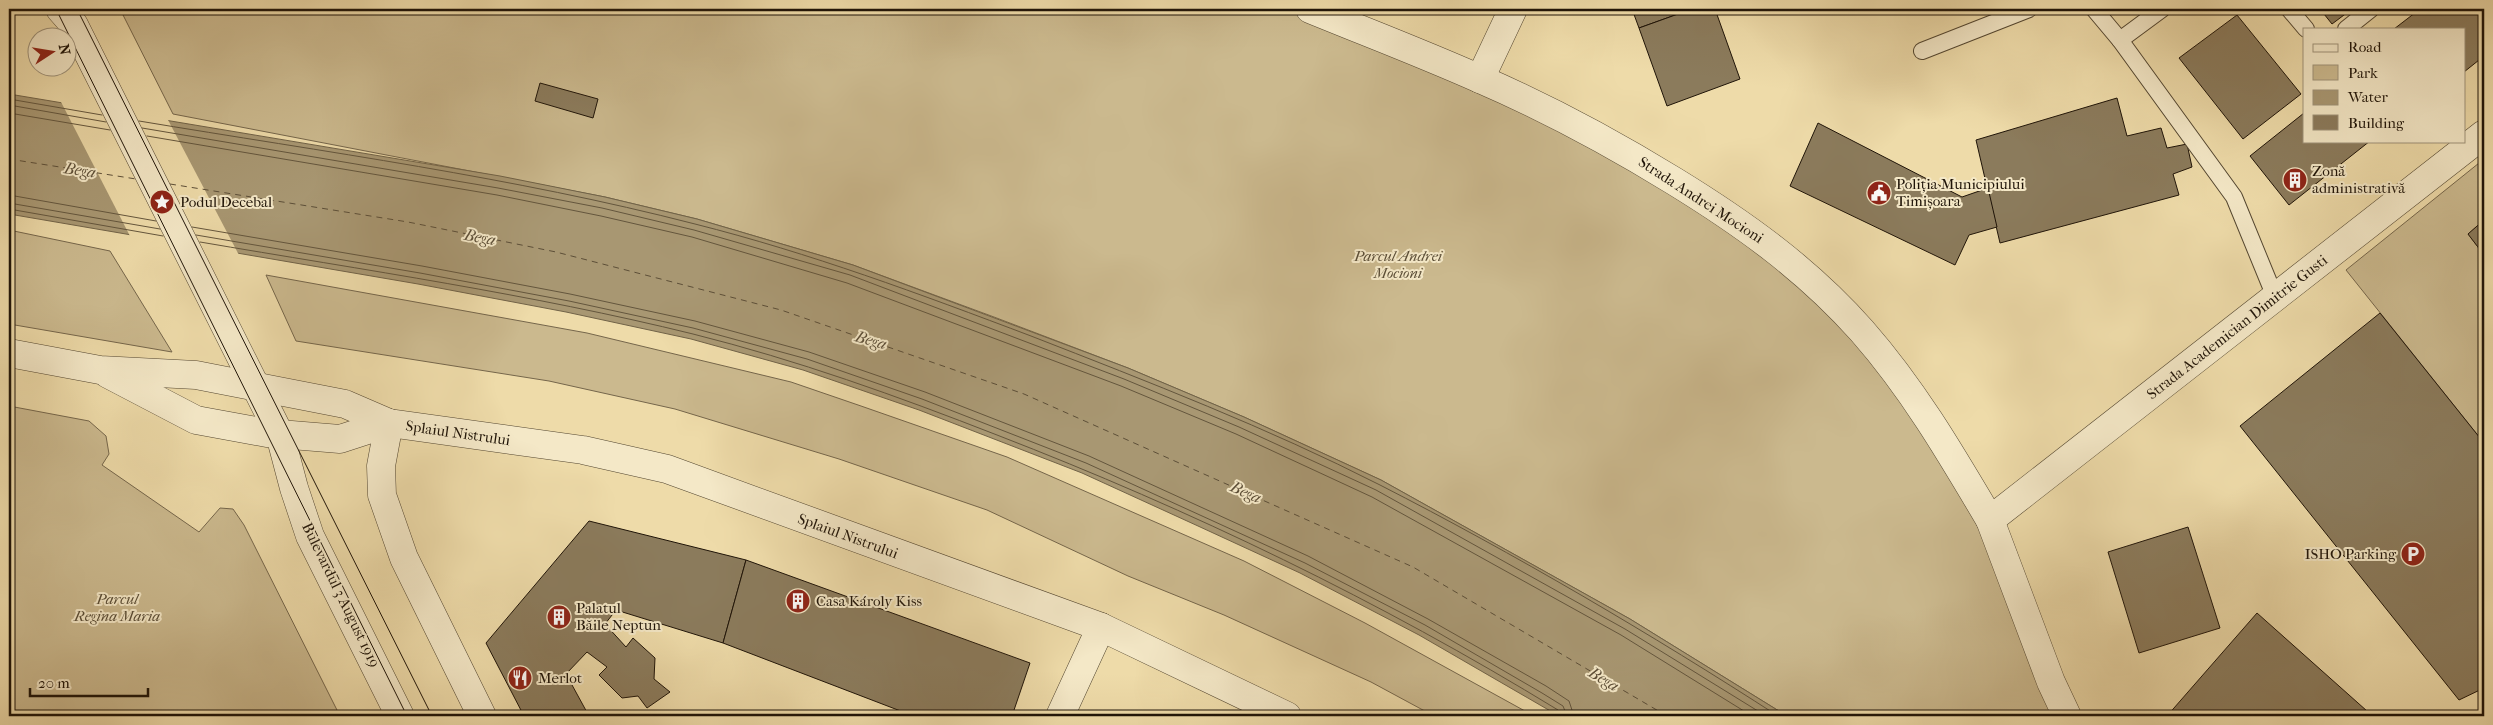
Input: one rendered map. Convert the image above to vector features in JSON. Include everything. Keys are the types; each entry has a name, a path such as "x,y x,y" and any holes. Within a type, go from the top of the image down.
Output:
{"street":[{"name":"Strada Andrei Mocioni","path":"1310,9 1480,79 1564,118 1625,151 1763,238 1803,272 1863,331 1920,405 1990,520 2054,689 2067,716"},
{"path":"1480,79 1513,9"},
{"path":"69,14 258,388"},
{"name":"Strada Academician Dimitrie Gusti","path":"1990,520 2484,134"},
{"name":"Splaiul Nistrului","path":"9,353 100,370 196,375 345,404 389,423 583,450 667,469 1101,627 1287,716"},
{"name":"Splaiul Nistrului","path":"100,370 196,420 280,435 340,439 389,423"},
{"name":"Bulevardul 3 August 1919","path":"258,388 280,435 310,536 400,716"},
{"path":"389,423 380,466 382,494 404,558 482,716"},
{"path":"1060,716 1101,627"}],"lane":[{"path":"1922,51 2029,9"},
{"path":"2094,9 2120,40 2234,197 2275,298"},
{"path":"2120,40 2162,9"},
{"path":"2289,9 2305,28"},
{"path":"2347,28 2371,9"}],"green space":[{"name":"Parcul Andrei Mocioni","path":"120,9 1310,9 1480,79 1763,238 1945,444 2067,716 1787,716 1630,619 1381,480 1244,417 1128,368 994,317 853,265 697,219 605,197 173,114"},
{"path":"2484,159 2484,220 2468,234 2484,255 2484,443 2346,270"},
{"path":"9,230 110,251 172,352 9,324"},
{"path":"266,275 587,333 791,382 861,406 1007,457 1244,561 1365,623 1534,716 1434,716 1371,682 1224,615 1128,576 987,510 839,459 675,409 549,381 296,341"},
{"name":"Parcul Regina Maria","path":"9,406 89,421 106,436 109,454 102,465 199,532 220,508 233,509 244,525 340,716 9,716"}],"water":[{"name":"Bega","path":"9,94 500,176 605,197 697,219 853,265 1128,368 1244,417 1381,480 1630,619 1787,716 1559,716 1419,635 1300,573 1198,526 1082,473 919,410 803,370 691,339 566,312 418,284 9,214"}],"pier":[{"path":"60,100 167,118 240,257 131,238"}],"building":[{"path":"1632,9 1692,9 1639,28"},
{"path":"1692,9 1715,9 1740,79 1667,106 1639,28"},
{"path":"2320,9 2352,9 2332,24"},
{"path":"2420,9 2484,9 2484,56 2466,70 2466,28 2395,28"},
{"path":"2237,15 2301,94 2243,139 2179,58"},
{"path":"540,83 598,99 593,118 535,101"},
{"path":"2117,98 2127,136 2161,128 2167,148 2187,144 2192,167 2173,174 2179,195 2000,243 1976,140"},
{"name":"Zonă administrativă","path":"2303,114 2303,142 2369,142 2289,205 2250,156"},
{"name":"Poliția Municipiului Timișoara","path":"1818,123 1962,197 1988,188 1997,227 1969,235 1955,265 1790,186"},
{"path":"2484,220 2484,255 2468,234"},
{"name":"ISHO Parking","path":"2380,313 2484,443 2484,688 2459,700 2240,426"},
{"name":"Palatul Băile Neptun","path":"589,521 746,560 723,643 616,610 605,624 626,647 633,638 655,658 654,679 670,692 647,708 638,696 622,698 599,675 607,667 587,652 566,674 589,716 524,716 486,643"},
{"path":"2188,527 2220,628 2139,653 2108,552"},
{"name":"Casa Károly Kiss","path":"746,560 1030,663 1012,716 908,716 911,715 723,643"},
{"path":"2257,613 2367,711 2362,716 2167,716"}],"ferry route":[{"path":"9,159 136,179"},
{"path":"170,184 408,222 556,252 781,310 1024,394 1413,567 1667,716"}],"tram line":[{"path":"56,9 407,716"},
{"path":"77,9 432,716"}],"place":[{"name":"Zonă administrativă","path":"2295,180"},
{"name":"Poliția Municipiului Timișoara","path":"1879,193"},
{"name":"Podul Decebal","path":"162,202"},
{"name":"ISHO Parking","path":"2413,554"},
{"name":"Casa Károly Kiss","path":"798,601"},
{"name":"Palatul Băile Neptun","path":"559,617"},
{"name":"Merlot","path":"520,678"}]}
